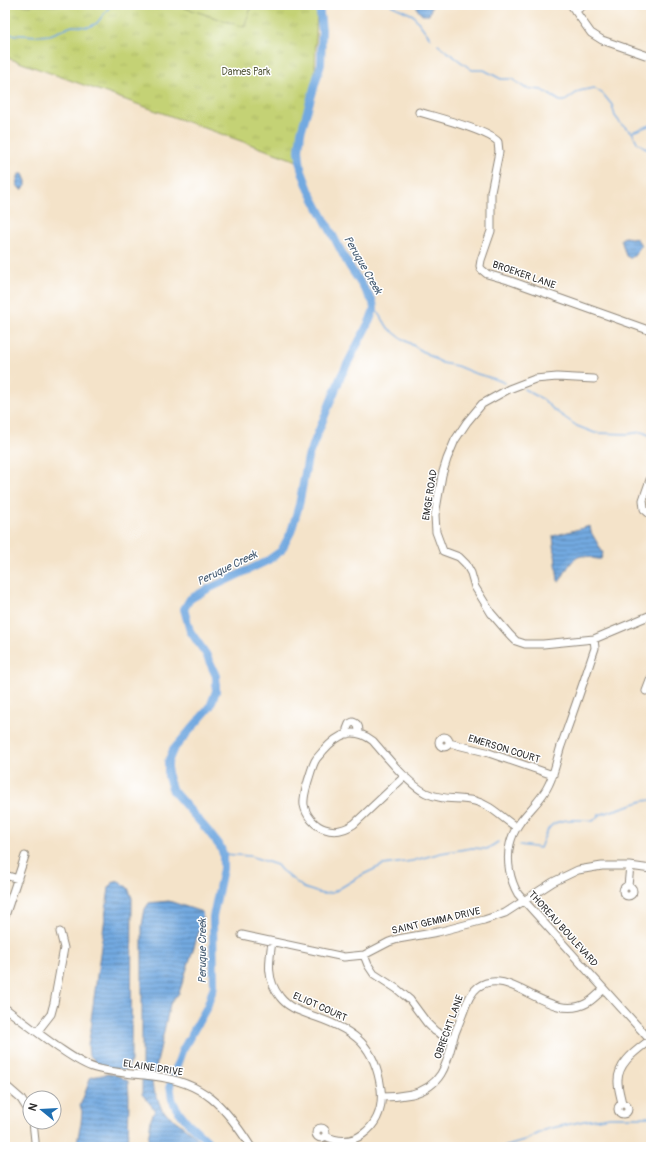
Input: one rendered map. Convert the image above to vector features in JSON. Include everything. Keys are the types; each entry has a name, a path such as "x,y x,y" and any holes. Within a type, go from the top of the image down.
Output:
{"street":[{"path":"584,5 573,8 591,33 602,40 651,57"},
{"name":"BROEKER LANE","path":"419,112 471,128 492,136 498,142 499,152 491,192 491,232 480,266 483,272 651,331"},
{"name":"EMGE ROAD","path":"594,379 557,377 535,379 509,389 482,404 455,440 447,459 442,475 435,516 436,532 442,551 459,557 466,564 472,573 475,587 480,598 510,635 516,640 525,644 543,644 594,639 651,615"},
{"path":"651,477 643,500 644,509 651,514"},
{"name":"THOREAU BOULEVARD","path":"594,639 595,648 559,752 553,775 542,795 516,827 509,848 508,865 515,890 603,990 650,1040"},
{"path":"646,691 651,678"},
{"path":"348,734 347,729 349,724 353,722 358,726 359,734"},
{"path":"405,776 348,828 335,831 325,830 318,826 308,816 304,798 315,760 334,739 339,736 355,733 373,741 405,776 425,793 446,799 476,801 488,806 516,827"},
{"name":"EMERSON COURT","path":"449,743 486,752 553,775"},
{"path":"5,916 25,856"},
{"name":"SAINT GEMMA DRIVE","path":"242,935 344,957 364,955 398,939 438,932 505,913 559,878 578,870 602,866 630,866 651,869"},
{"path":"628,886 630,866"},
{"path":"5,875 18,879"},
{"path":"37,1032 51,1014 54,1003 64,948 60,932"},
{"name":"ELIOT COURT","path":"272,942 269,973 278,995 294,1009 336,1025 361,1041 366,1046 374,1061 379,1077 382,1097 381,1108 375,1122 368,1130 359,1137 348,1141 338,1141 325,1136"},
{"path":"364,955 370,969 374,974 397,989 410,1000 427,1023 435,1031 453,1041"},
{"name":"OBRECHT LANE","path":"382,1097 410,1094 431,1086 437,1081 444,1068 464,1008 472,993 483,984 489,982 510,985 548,1004 567,1008 580,1006 587,1003 603,990"},
{"name":"ELAINE DRIVE","path":"5,1008 74,1058 96,1068 154,1076 181,1082 195,1087 213,1099 227,1113 240,1129 251,1147"},
{"path":"622,1104 617,1081 621,1068 626,1060 650,1040"},
{"path":"5,1085 22,1101"},
{"path":"34,1130 36,1141 35,1147"}],"green space":[{"name":"Dames Park","path":"5,5 317,5 315,73 299,136 300,162 5,57"},
{"path":"176,5 252,5 244,27"}],"water":[{"path":"417,5 432,5 429,15 422,15 417,9"},
{"path":"19,174 23,174 26,181 26,186 21,190 17,185"},
{"path":"625,237 637,239 641,245 634,256 630,258 626,256 621,239"},
{"path":"590,526 591,532 603,553 601,559 586,556 577,558 570,564 560,581 558,581 553,536"},
{"path":"119,881 128,888 132,898 131,1061 128,1068 125,1070 101,1067 95,1064 93,1058 89,1056 88,1045 109,888 112,883"},
{"path":"169,901 202,912 203,919 179,993 170,1004 152,1085 162,1110 194,1135 203,1147 147,1147 151,1119 155,1110 142,1094 142,925 145,909 149,903"},
{"path":"108,1074 117,1075 128,1081 128,1147 76,1147 81,1123 82,1111 80,1106 91,1077"}],"waterway":[{"path":"5,34 39,36 50,35 72,26 89,27 97,23 111,5"},
{"name":"Peruque Creek","path":"214,1147 188,1123 176,1108 172,1099 170,1085 182,1051 207,1007 214,986 213,917 223,869 223,854 221,848 173,791 168,777 168,762 173,750 210,707 216,691 216,676 206,654 190,631 184,609 190,599 267,561 281,551 291,532 299,505 308,457 341,376 370,320 374,309 373,302 348,264 309,190 301,169 299,150 301,132 321,64 322,30 319,5"},
{"path":"391,5 413,15 431,39"},
{"path":"438,45 472,70 484,70 501,79 512,79 525,88 542,90 560,101 565,101 579,91 594,88 603,94 612,105 615,116 622,125 632,132 637,142 651,150"},
{"path":"632,132 651,125"},
{"path":"374,309 379,313 388,328 401,338 442,363 457,366 505,383"},
{"path":"524,389 544,400 554,410 577,426 595,433 628,434 642,432 651,436"},
{"path":"520,845 540,848 548,829 554,824 564,820 593,821 599,815 643,801 651,800"},
{"path":"223,854 250,856 277,865 281,870 304,888 322,894 332,893 362,875 383,865 412,861 441,853 472,848 487,849 498,842"},
{"path":"504,1147 524,1141 547,1129 584,1121 610,1117 651,1117"}]}
